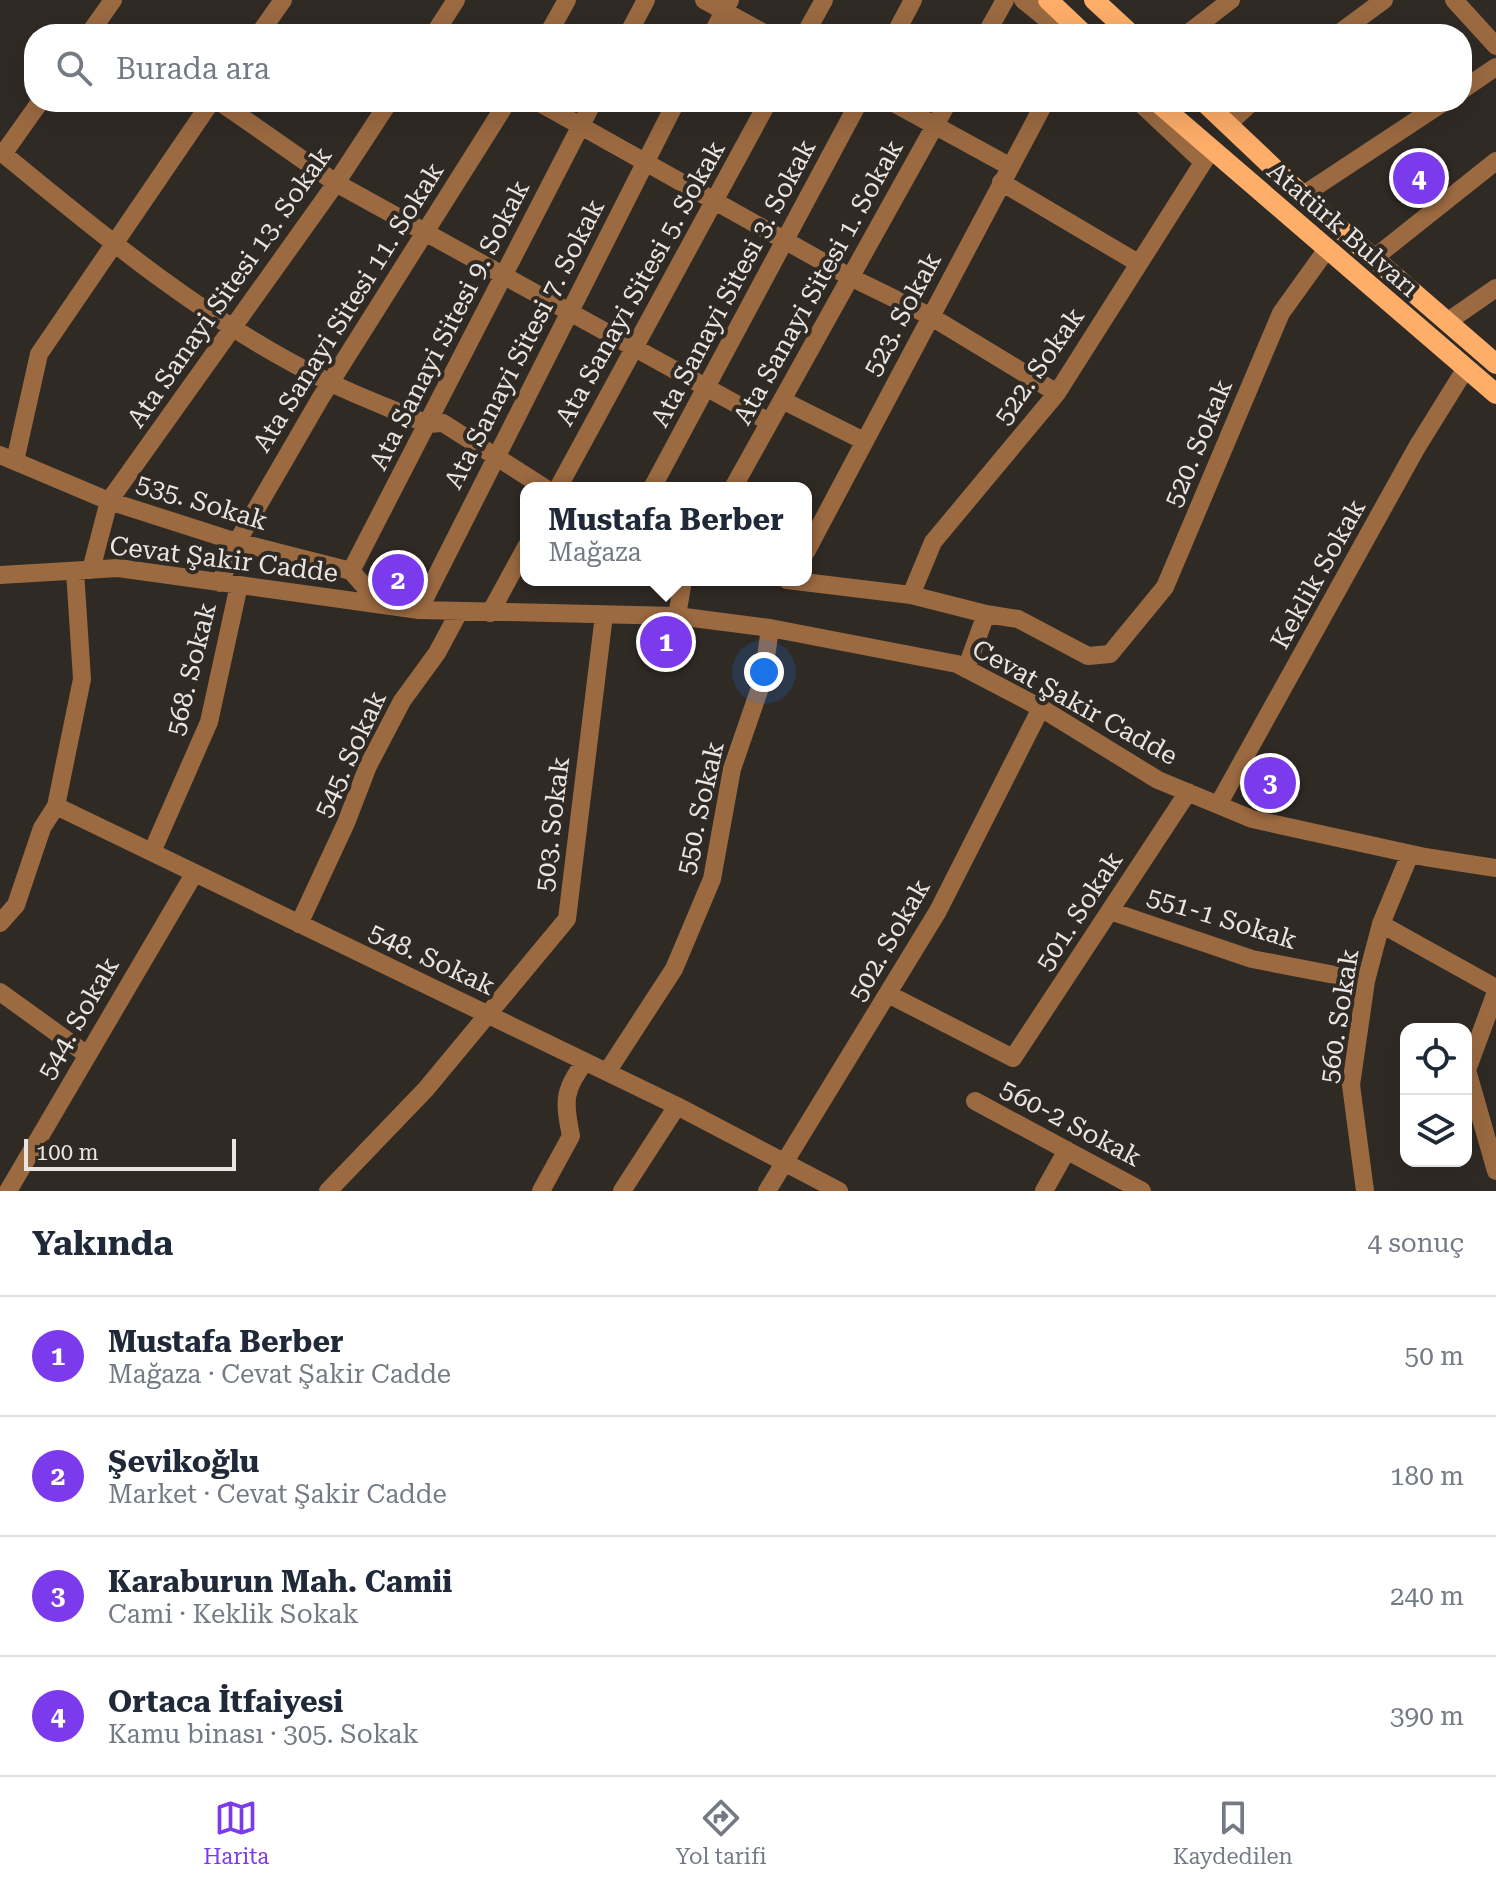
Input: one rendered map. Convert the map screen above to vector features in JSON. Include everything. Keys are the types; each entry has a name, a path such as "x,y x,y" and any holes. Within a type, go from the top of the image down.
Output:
{"main road":[{"path":"1048,0 1073,24"},
{"path":"1094,0 1120,24"},
{"name":"Atatürk Bulvarı","path":"1166,112 1206,155 1327,249 1496,394"},
{"name":"Atatürk Bulvarı","path":"1215,112 1303,195 1496,364"}],"street":[{"path":"96,24 113,0"},
{"path":"266,24 283,0"},
{"path":"440,24 456,0"},
{"path":"554,24 567,0"},
{"path":"633,24 646,0"},
{"path":"704,0 727,6 752,24"},
{"path":"811,24 824,0"},
{"path":"900,24 913,0"},
{"path":"992,24 1005,0"},
{"path":"1023,0 1053,24"},
{"path":"1200,24 1231,0"},
{"path":"1352,24 1384,0"},
{"path":"1454,0 1496,46"},
{"path":"717,24 727,6"},
{"path":"1472,83 1496,67"},
{"path":"32,112 2,152 113,244 231,325 330,383 427,424 443,423 536,482"},
{"path":"7,458 39,354 204,112"},
{"path":"234,112 336,183 423,234 504,275 769,422"},
{"name":"Ata Sanayi Sitesi 13. Sokak","path":"109,501 231,325 336,183 382,112"},
{"name":"Ata Sanayi Sitesi 11. Sokak","path":"229,584 237,542 330,383 501,112"},
{"path":"556,112 850,277 930,316 1057,393"},
{"name":"Ata Sanayi Sitesi 9. Sokak","path":"351,571 588,112"},
{"name":"Ata Sanayi Sitesi 7. Sokak","path":"419,610 671,112"},
{"name":"Ata Sanayi Sitesi 5. Sokak","path":"561,482 763,112"},
{"name":"Ata Sanayi Sitesi 3. Sokak","path":"655,482 854,112"},
{"path":"910,112 1138,263"},
{"name":"Ata Sanayi Sitesi 1. Sokak","path":"736,482 943,112"},
{"name":"523. Sokak","path":"812,541 1039,112"},
{"path":"1152,112 1206,155"},
{"path":"1228,124 1241,112"},
{"path":"1303,195 1429,112"},
{"name":"522. Sokak","path":"911,595 933,542 1057,393 1206,155"},
{"path":"1374,258 1496,161"},
{"name":"520. Sokak","path":"986,614 1018,619 1088,656 1110,654 1165,587 1281,313 1327,249"},
{"path":"1447,322 1496,288"},
{"name":"Keklik Sokak","path":"1218,805 1417,447 1466,368"},
{"path":"782,400 864,441"},
{"name":"535. Sokak","path":"7,458 109,501 237,542 351,571"},
{"path":"0,923 16,905 42,828 56,806 82,679 83,570 109,501"},
{"path":"490,613 520,558"},
{"name":"Cevat Şakir Cadde","path":"0,575 118,568 419,610 677,616 770,628 957,664 1041,708 1158,780 1252,819 1410,854 1496,868"},
{"path":"351,571 381,605"},
{"path":"812,583 911,595 986,614 966,669"},
{"name":"568. Sokak","path":"152,852 209,722 229,584"},
{"path":"677,616 682,586"},
{"name":"545. Sokak","path":"299,924 375,753 402,701 437,653 459,612"},
{"name":"503. Sokak","path":"328,1191 426,1089 567,919 604,615"},
{"name":"550. Sokak","path":"607,1072 674,969 712,879 732,769 763,679 770,628"},
{"name":"502. Sokak","path":"767,1191 938,911 1041,708"},
{"name":"501. Sokak","path":"888,994 1013,1058 1188,792"},
{"name":"548. Sokak","path":"56,806 677,1106 839,1191"},
{"name":"560. Sokak","path":"1365,1191 1351,1085 1366,981 1381,924 1410,854"},
{"name":"544. Sokak","path":"8,1191 194,874"},
{"name":"551-1 Sokak","path":"1110,911 1252,959 1366,981"},
{"path":"1381,924 1496,990 1467,1070 1496,1171"},
{"path":"0,992 86,1054"},
{"path":"541,1191 571,1136 566,1107 569,1082 585,1062"},
{"name":"560-2 Sokak","path":"975,1101 1142,1191"},
{"path":"622,1191 677,1106"},
{"path":"1044,1191 1067,1150"}],"place":[{"name":"Ortaca İtfaiyesi","path":"1419,178"},
{"name":"Şevikoğlu","path":"398,580"},
{"name":"Mustafa Berber","path":"666,642"},
{"name":"Karaburun Mah. Camii","path":"1270,783"}]}
